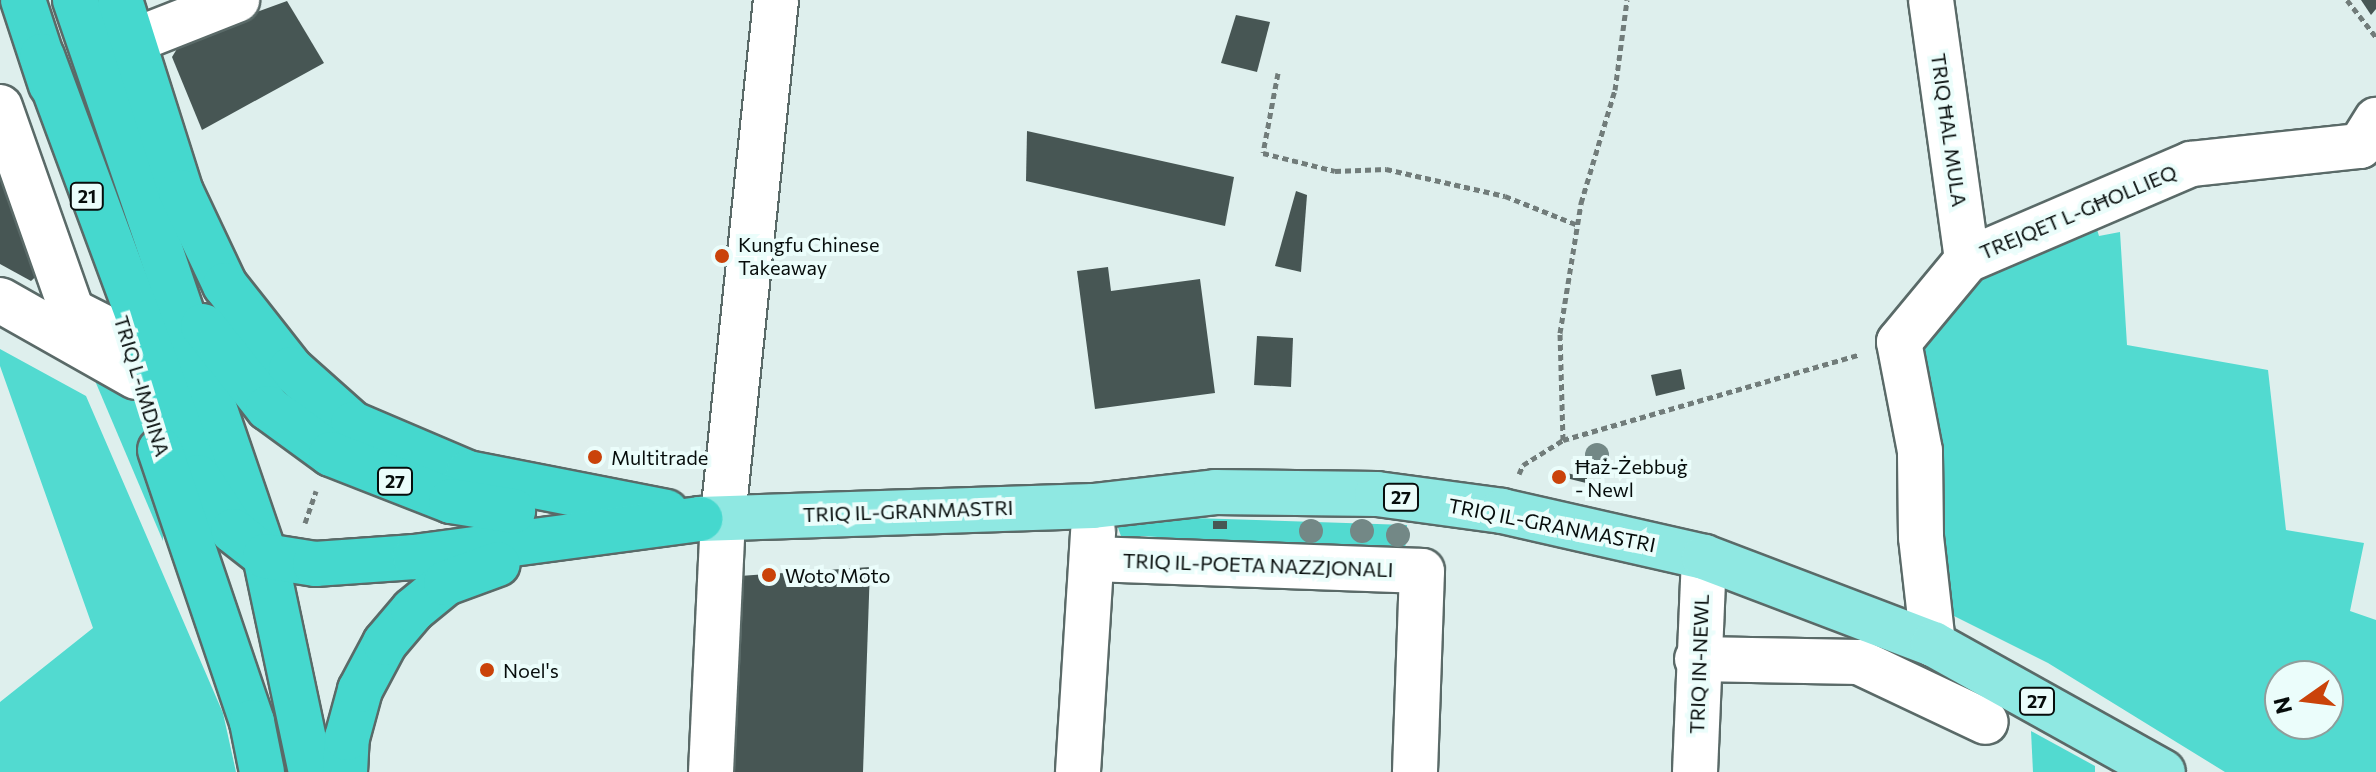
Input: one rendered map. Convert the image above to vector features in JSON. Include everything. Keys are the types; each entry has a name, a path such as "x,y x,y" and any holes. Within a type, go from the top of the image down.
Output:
{"highway":[{"name":"TRIQ L-IMDINA","path":"23,0 131,358 252,722 262,772"},
{"path":"75,0 272,558 311,772"},
{"path":"120,0 181,192 225,285 291,369 353,424 468,473 711,518"},
{"path":"42,56 198,477 233,531 272,558"},
{"name":"27","path":"173,277 246,385 331,454 417,489 484,507 711,518"},
{"path":"345,772 351,720 369,668 399,624 428,596 476,569 711,518"},
{"name":"27","path":"272,558 315,564 415,557 711,518"}],"main road":[{"name":"TRIQ IL-GRANMASTRI","path":"711,518 1093,506 1215,492 1362,494 1502,511 1704,557 1933,644 2146,767"}],"street":[{"path":"133,41 237,0"},
{"path":"711,772 711,518 776,0"},
{"name":"TRIQ ĦAL MULA","path":"1931,0 1967,260"},
{"path":"0,107 72,311 131,358"},
{"name":"TREJQET L-GĦOLLIEQ","path":"1899,342 1967,260 2191,164 2360,146 2376,120"},
{"path":"0,300 131,358"},
{"path":"1899,342 1920,451 1921,537 1933,644"},
{"path":"1078,772 1094,559 1093,506"},
{"name":"TRIQ IN-NEWL","path":"1695,772 1697,659 1704,557"},
{"name":"TRIQ IL-POETA NAZZJONALI","path":"1094,559 1422,571 1415,772"},
{"path":"1697,659 1859,662 1986,722"}],"path":[{"path":"1563,440 1560,333 1578,225 1615,90 1627,0"},
{"path":"2347,0 2376,37"},
{"path":"1278,73 1263,153 1335,171 1386,169 1505,196 1578,225"},
{"path":"1502,511 1523,465 1563,440 1899,342"}],"shaded area":[{"path":"2092,213 2099,236 2120,232 2127,345 2268,370 2286,530 2364,543 2350,611 2376,620 2376,772 2225,772 2048,663 1952,615 1929,534 1920,337 1980,271"},
{"path":"0,349 86,396 223,713 236,772 0,772 0,702 93,628 0,366"},
{"path":"93,376 134,391 162,479 163,541"},
{"path":"1130,516 1407,525 1405,552 1141,536 1131,543 1122,539 1117,525"},
{"path":"2031,731 2095,766 2095,772 2033,772"}],"building":[{"path":"2361,0 2376,0 2376,9 2371,15"},
{"path":"287,1 324,63 202,130 172,57 183,39"},
{"path":"1236,15 1270,22 1257,72 1221,63"},
{"path":"1027,131 1234,177 1225,226 1026,181"},
{"path":"0,153 42,271 31,281 0,264"},
{"path":"1296,191 1307,195 1301,272 1275,266"},
{"path":"1108,267 1111,291 1200,279 1215,393 1095,409 1077,271"},
{"path":"1257,336 1293,338 1291,387 1254,385"},
{"path":"1681,369 1685,389 1656,396 1651,375"},
{"path":"1567,473 1587,478 1586,483 1566,478"},
{"path":"1213,521 1227,521 1227,529 1213,529"},
{"path":"870,567 863,772 721,772 726,577"}],"place":[{"name":"Kungfu Chinese Takeaway","path":"722,256"},
{"name":"Multitrade","path":"595,457"},
{"name":"Ħaż-Żebbuġ - Newl","path":"1559,477"},
{"name":"Woto Moto","path":"769,575"},
{"name":"Noel's","path":"487,670"}]}
